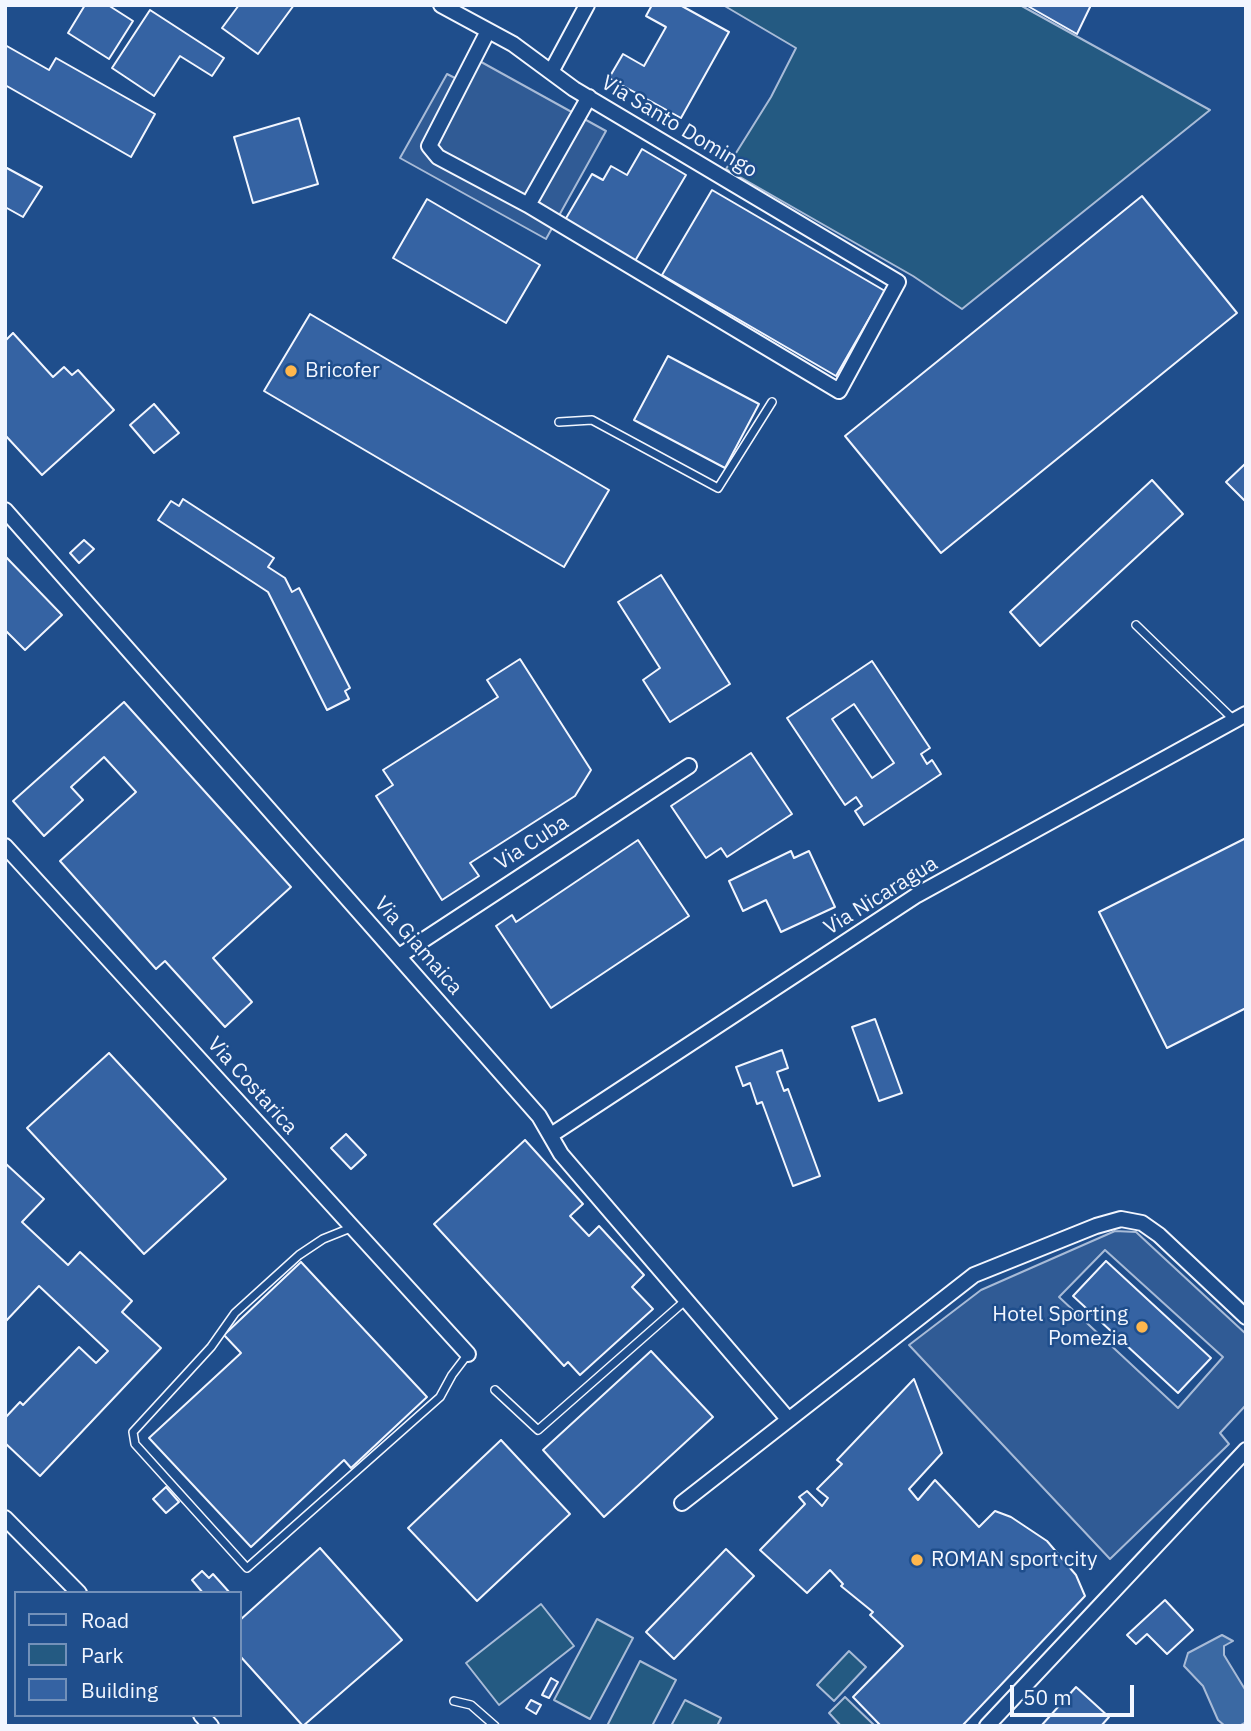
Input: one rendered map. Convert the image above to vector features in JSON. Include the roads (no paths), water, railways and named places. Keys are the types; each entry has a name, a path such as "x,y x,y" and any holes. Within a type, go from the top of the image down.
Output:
{"street":[{"name":"Via Santo Domingo","path":"441,5 488,31 589,97 898,282 839,391 528,205"},
{"path":"551,72 587,5"},
{"path":"488,31 429,146 438,157 528,205 589,97"},
{"name":"Via Giamaica","path":"5,510 539,1116 561,1154 788,1419"},
{"name":"Via Nicaragua","path":"551,1135 917,895 1240,717"},
{"name":"Via Cuba","path":"399,956 689,766"},
{"name":"Via Costarica","path":"5,846 468,1354"},
{"path":"682,1503 974,1275 1109,1222 1132,1219 1151,1229 1246,1317"},
{"path":"987,1726 1246,1450"},
{"path":"5,1518 77,1591"}],"lane":[{"path":"559,422 592,420 718,488 772,402"},
{"path":"1136,625 1240,717"},
{"path":"352,1227 299,1255 235,1313 211,1347 133,1432 135,1444 247,1568 440,1397 468,1354"},
{"path":"495,1390 538,1430 686,1300"},
{"path":"454,1701 471,1705 495,1726"}],"place":[{"name":"Bricofer","path":"291,371"},
{"name":"Hotel Sporting Pomezia","path":"1142,1327"},
{"name":"ROMAN sport city","path":"917,1560"}]}
